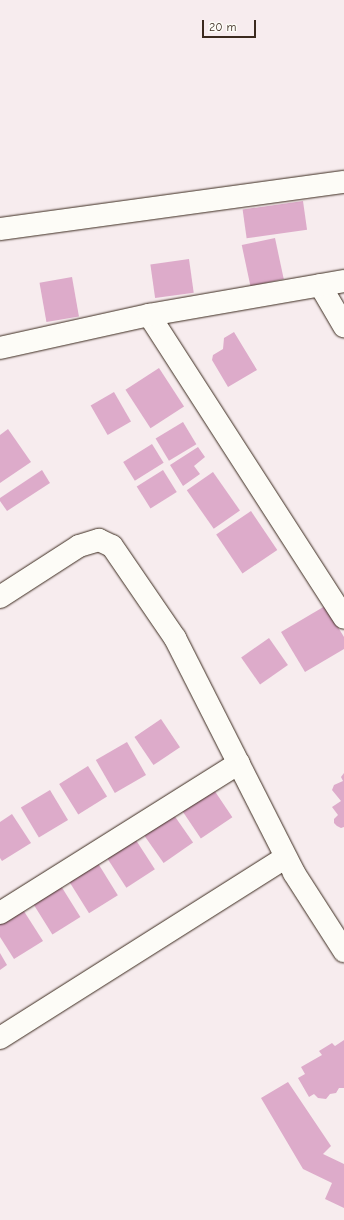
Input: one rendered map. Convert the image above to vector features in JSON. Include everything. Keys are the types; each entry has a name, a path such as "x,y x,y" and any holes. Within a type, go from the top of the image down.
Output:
{"street":[{"path":"0,229 344,182"},
{"path":"0,348 149,315 344,281"},
{"path":"320,285 344,326"},
{"path":"149,315 344,618"},
{"path":"0,597 79,546 99,540 112,546 175,638 294,873 344,952"},
{"path":"0,913 239,763"},
{"path":"0,1038 286,857"}],"building":[{"path":"303,201 307,230 247,238 243,209"},
{"path":"275,238 284,279 250,286 242,245"},
{"path":"189,259 194,293 155,298 150,264"},
{"path":"72,277 79,316 46,322 40,283"},
{"path":"234,332 257,370 228,387 212,360 213,355 223,349 224,338"},
{"path":"159,368 184,407 151,428 125,390"},
{"path":"114,392 131,421 108,435 91,406"},
{"path":"183,422 196,444 169,461 156,438"},
{"path":"8,429 31,462 0,483 0,435"},
{"path":"152,444 164,463 135,481 123,462"},
{"path":"198,447 205,457 194,466 200,474 183,486 170,465"},
{"path":"42,470 50,483 7,511 0,501 0,498"},
{"path":"163,470 177,492 150,508 137,486"},
{"path":"213,472 240,511 214,529 187,490"},
{"path":"251,511 277,550 242,573 216,534"},
{"path":"325,606 344,637 344,649 305,672 281,632"},
{"path":"269,638 288,665 260,685 241,658"},
{"path":"161,719 180,747 153,765 134,737"},
{"path":"127,742 146,775 115,793 96,760"},
{"path":"88,766 107,797 78,815 59,784"},
{"path":"344,773 344,827 341,828 334,823 334,819 338,815 332,807 341,801 332,790 334,785 343,781 341,777"},
{"path":"210,784 232,817 201,838 178,805"},
{"path":"50,790 68,820 39,838 21,808"},
{"path":"169,808 193,842 164,863 140,829"},
{"path":"12,814 31,843 2,861 0,858 0,822"},
{"path":"132,834 155,869 126,888 103,853"},
{"path":"94,857 118,895 89,913 65,875"},
{"path":"56,878 80,917 52,934 28,895"},
{"path":"20,905 43,941 14,959 0,937 0,918"},
{"path":"0,953 7,965 0,970"},
{"path":"344,1040 344,1088 339,1088 336,1093 330,1094 326,1099 318,1098 314,1094 309,1097 298,1078 305,1074 301,1067 322,1055 319,1051 332,1043 335,1046"},
{"path":"288,1082 331,1146 323,1154 344,1164 344,1208 325,1199 332,1183 303,1169 261,1098"}]}
